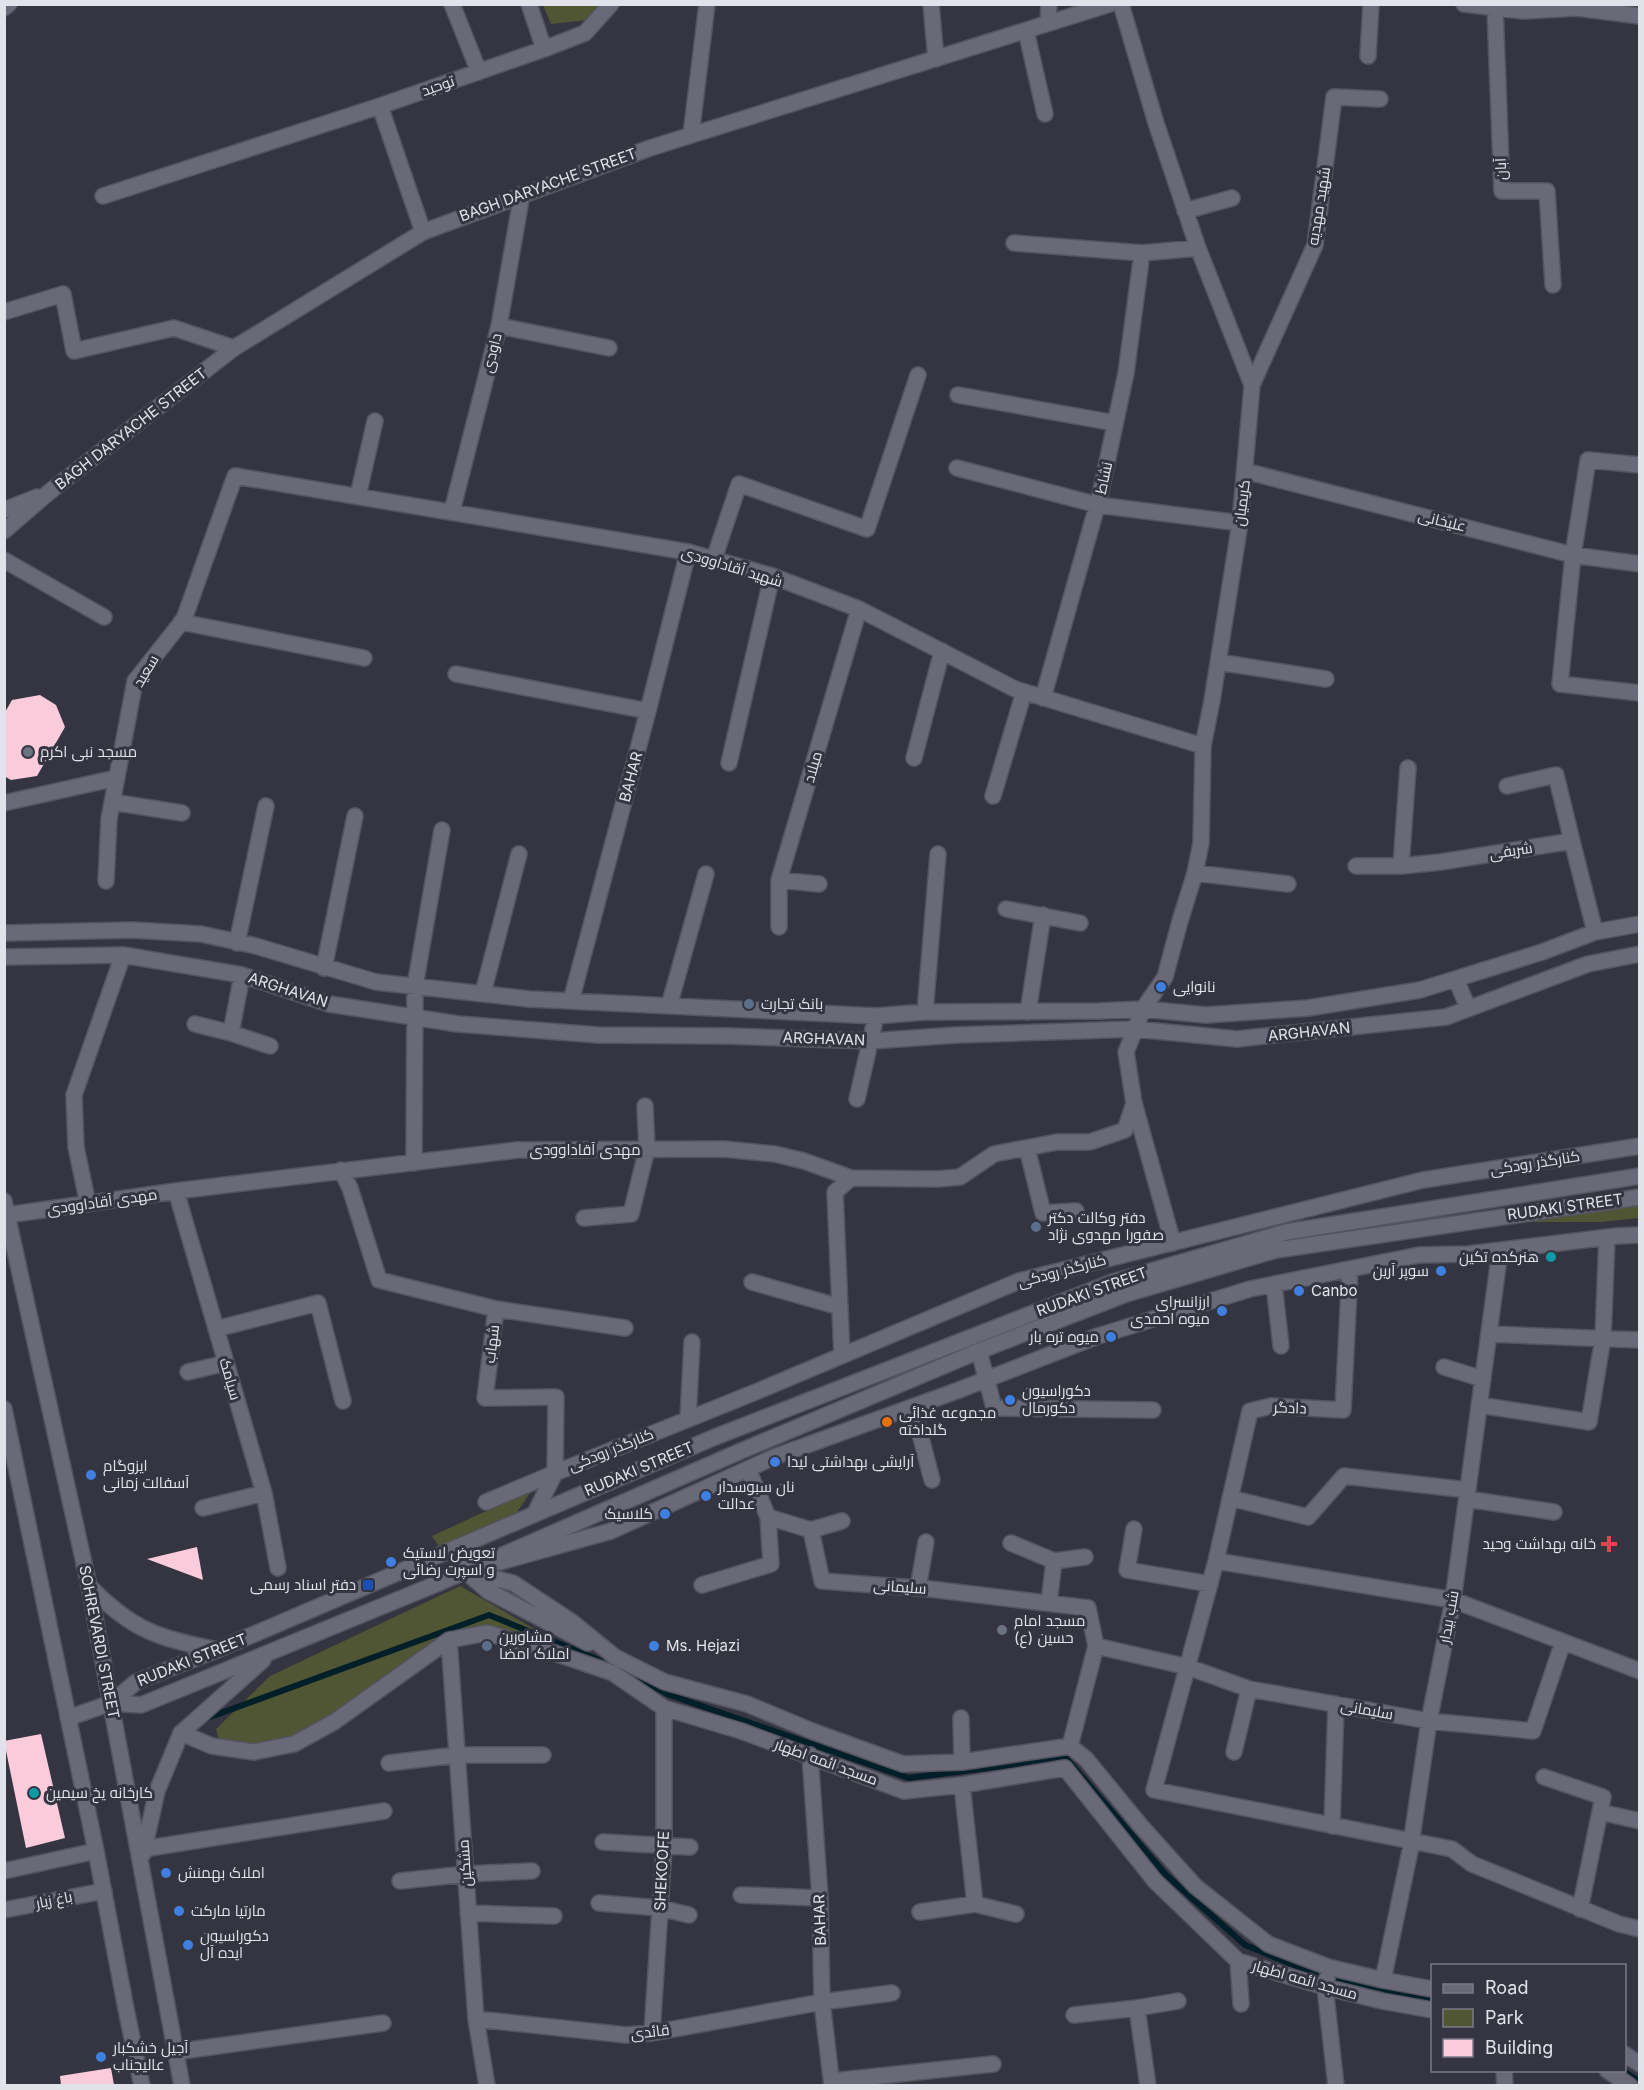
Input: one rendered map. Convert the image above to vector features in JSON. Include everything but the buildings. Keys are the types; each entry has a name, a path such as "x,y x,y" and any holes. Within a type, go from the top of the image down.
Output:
{"street":[{"path":"4,8 9,4"},
{"path":"452,4 479,72"},
{"path":"529,4 544,49"},
{"name":"توحید","path":"103,196 380,106 544,49 585,33 611,4"},
{"path":"691,135 707,4"},
{"path":"931,4 936,59"},
{"path":"1048,23 1049,4"},
{"name":"BAGH DARYACHE STREET","path":"48,493 234,348 423,232 522,194 691,135 1110,4"},
{"name":"کریمیان","path":"1121,4 1185,211 1252,385 1240,523 1203,747 1201,843 1195,873 1165,977 1143,1009 1126,1052 1134,1103 1173,1243"},
{"path":"1368,56 1371,4"},
{"path":"1464,4 1523,11 1577,6 1640,16"},
{"name":"آبان","path":"1495,8 1502,190 1547,191 1553,285"},
{"path":"1026,31 1045,114"},
{"name":"شهید مهدیه","path":"1252,385 1315,245 1334,97 1380,99"},
{"path":"380,106 423,232"},
{"name":"داودی","path":"452,511 499,326 522,194"},
{"path":"1185,211 1232,198"},
{"path":"1014,243 1142,253 1198,248"},
{"name":"نشاط","path":"1042,698 1098,505 1126,373 1142,253"},
{"path":"4,312 63,294 74,351 174,328 234,348"},
{"path":"499,326 609,348"},
{"path":"714,559 739,484 867,529 918,375"},
{"path":"958,395 1115,423"},
{"path":"358,496 375,422"},
{"path":"1640,465 1588,460 1573,555 1560,684 1640,693"},
{"path":"957,468 1098,505 1240,523"},
{"name":"علیخانی","path":"1245,471 1573,555 1640,564"},
{"name":"شهید آقاداوودی","path":"234,476 452,511 688,552 714,559 772,576 859,609 1024,692 1203,747"},
{"name":"سعید","path":"105,881 109,819 135,681 181,622 234,476"},
{"path":"4,510 48,493"},
{"path":"4,531 48,493"},
{"name":"BAHAR","path":"571,1001 688,552"},
{"path":"4,560 104,616"},
{"path":"729,763 772,576"},
{"name":"میلاد","path":"779,927 779,880 859,609"},
{"path":"181,622 364,658"},
{"path":"914,758 942,651"},
{"path":"1218,662 1326,679"},
{"path":"456,674 648,711"},
{"path":"993,796 1024,692"},
{"path":"1401,866 1408,768"},
{"path":"1507,786 1556,775 1595,932"},
{"path":"4,803 116,778"},
{"path":"112,802 182,813"},
{"path":"237,943 266,806"},
{"path":"324,968 355,816"},
{"path":"414,1163 415,986 442,830"},
{"name":"شریفی","path":"1356,866 1401,866 1441,862 1572,841"},
{"path":"483,993 519,854"},
{"path":"925,1012 938,854"},
{"path":"1195,873 1288,884"},
{"path":"669,1006 706,874"},
{"path":"779,880 819,884"},
{"path":"1006,909 1080,923"},
{"path":"1028,1012 1043,915"},
{"name":"ARGHAVAN","path":"4,933 132,930 201,934 256,946 376,982 529,999 876,1016 925,1012 1143,1009 1206,1015 1308,1008 1420,990 1542,952 1595,932 1640,924"},
{"name":"ARGHAVAN","path":"4,957 123,955 242,975 328,1004 459,1024 597,1035 729,1036 870,1041 957,1035 1135,1029 1237,1039 1446,1017 1588,964 1640,954"},
{"path":"88,1204 76,1148 74,1095 123,955"},
{"path":"231,1033 242,975"},
{"path":"1456,979 1468,1008"},
{"path":"957,1035 959,1012"},
{"path":"857,1099 876,1016"},
{"path":"195,1024 270,1046"},
{"name":"مهدی آقاداوودی","path":"6,1208 88,1204 341,1170 517,1150 724,1149 775,1154 804,1161 851,1178 960,1177 993,1154 1057,1142 1090,1142 1125,1130 1134,1103"},
{"path":"584,1218 631,1214 647,1149 645,1106"},
{"name":"کنارگذر رودکی","path":"535,1513 555,1473 1019,1281 1423,1180 1640,1146"},
{"path":"1027,1148 1043,1213 1076,1211"},
{"name":"شهاب","path":"341,1170 350,1188 379,1280 496,1309 485,1398 556,1397 555,1473"},
{"name":"RUDAKI STREET","path":"111,1703 136,1682 217,1650 535,1513 716,1437 1113,1282 1286,1232 1640,1176"},
{"path":"842,1356 836,1192 851,1178"},
{"name":"سیامک","path":"176,1191 264,1493 278,1568"},
{"name":"RUDAKI STREET","path":"111,1703 141,1705 269,1654 741,1451 979,1352 1126,1294 1276,1250 1640,1197"},
{"name":"SOHREVARDI STREET","path":"6,1208 89,1586 141,1875 182,2085"},
{"path":"452,1550 465,1571 611,1531 774,1457 914,1407 1098,1336 1251,1289 1419,1255 1468,1254 1640,1236"},
{"path":"1479,1405 1589,1422 1603,1338 1606,1238"},
{"name":"شب بیدار","path":"1383,1980 1412,1842 1429,1721 1453,1600 1500,1251"},
{"name":"دادگر","path":"1332,1826 1154,1790 1216,1561 1250,1410 1271,1406 1342,1410 1350,1269"},
{"path":"752,1282 840,1306"},
{"path":"1274,1284 1281,1346"},
{"path":"216,1329 318,1302 343,1401"},
{"path":"496,1309 625,1328"},
{"path":"1489,1334 1640,1340"},
{"path":"688,1419 692,1342"},
{"path":"979,1352 994,1408 1153,1410"},
{"path":"188,1372 226,1363"},
{"path":"1444,1367 1483,1379"},
{"path":"914,1407 932,1480"},
{"path":"4,1409 142,2085"},
{"path":"702,1585 771,1564 768,1516 748,1469"},
{"path":"486,1502 555,1473"},
{"path":"1230,1498 1308,1517 1344,1476 1467,1494 1554,1512"},
{"path":"202,1508 264,1493"},
{"path":"768,1516 812,1530 842,1521"},
{"name":"سلیمانی","path":"812,1530 822,1581 918,1588 1088,1608 1096,1646 1070,1746"},
{"path":"1134,1530 1127,1570 1210,1584"},
{"path":"918,1588 926,1542"},
{"path":"1011,1543 1054,1561 1085,1557"},
{"path":"1048,1603 1054,1561"},
{"path":"1216,1561 1453,1600 1640,1671"},
{"name":"مسجد ائمه اطهار","path":"465,1571 513,1583 572,1622 614,1665 664,1708 741,1731 904,1791 962,1785 1065,1768 1155,1881 1238,1960 1382,2001 1431,2010"},
{"path":"89,1586 104,1602 149,1631 217,1650"},
{"name":"مسجد ائمه اطهار","path":"181,1733 213,1746 255,1752 294,1744 334,1722 449,1640 487,1633 614,1665 665,1682 747,1704 903,1764 962,1762 1070,1746 1086,1759 1141,1826 1195,1886 1268,1944 1328,1968 1431,1989"},
{"name":"مشکین","path":"449,1640 476,2019 487,2085"},
{"name":"سلیمانی","path":"1096,1646 1188,1667 1249,1689 1429,1721 1533,1731 1563,1642"},
{"path":"141,1875 143,1849 158,1791 181,1733 269,1654"},
{"path":"1234,1752 1249,1689"},
{"path":"68,1718 111,1703"},
{"path":"1336,1704 1332,1826 1452,1850 1472,1864 1580,1909 1619,1924 1640,1929"},
{"name":"SHEKOOFE","path":"652,2033 664,1845 664,1708"},
{"path":"961,1718 962,1762"},
{"path":"389,1763 457,1755 543,1755"},
{"name":"BAHAR","path":"810,1755 820,1898 822,2002 832,2083"},
{"path":"1544,1777 1603,1797 1580,1909"},
{"path":"962,1785 975,1904"},
{"path":"143,1849 384,1811"},
{"path":"1600,1812 1640,1821"},
{"path":"603,1842 690,1847"},
{"path":"4,1871 96,1851"},
{"path":"400,1881 466,1874 532,1871"},
{"name":"باغ زیار","path":"4,1910 104,1891"},
{"path":"741,1895 820,1898"},
{"path":"599,1903 660,1908 689,1916"},
{"path":"920,1912 975,1904 1016,1914"},
{"path":"468,1913 554,1916"},
{"path":"1238,1960 1241,2004"},
{"path":"1328,1968 1325,1986 1336,2085"},
{"name":"قائدی","path":"476,2019 626,2036 822,2002 892,1993"},
{"path":"1074,2015 1178,2001"},
{"path":"1137,2008 1148,2085"},
{"path":"175,2052 383,2023"},
{"path":"1626,2055 1640,2064"},
{"path":"832,2083 993,2064"},
{"path":"1610,2072 1630,2085"}],"green space":[{"path":"543,5 599,5 588,20 551,24"},
{"path":"1639,1205 1639,1218 1601,1222 1528,1222"},
{"path":"532,1490 515,1515 441,1549 432,1536"},
{"path":"460,1586 585,1658 488,1630 447,1638 312,1731 255,1749 220,1744 216,1729 270,1676"}],"waterway":[{"path":"202,1720 489,1615 626,1671 667,1694 909,1778 1066,1758 1166,1875 1245,1945 1318,1975 1431,2001"},
{"path":"1625,2072 1640,2082"}],"place":[{"name":"مسجد نبی اکرم","path":"28,752"},
{"name":"نانوایی","path":"1161,987"},
{"name":"بانک تجارت","path":"749,1004"},
{"name":"دفتر وکالت دکتر صفورا مهدوی نژاد","path":"1036,1227"},
{"name":"هنرکده تکین","path":"1551,1257"},
{"name":"سوپر آرین","path":"1441,1271"},
{"name":"Canbo","path":"1299,1291"},
{"name":"ارزانسرای میوه احمدی","path":"1222,1311"},
{"name":"میوه تره بار","path":"1111,1337"},
{"name":"دکوراسیون دکورمال","path":"1010,1400"},
{"name":"مجموعه غذائی گلداخته","path":"887,1422"},
{"name":"آرایشی بهداشتی لیدا","path":"775,1462"},
{"name":"ایزوگام آسفالت زمانی","path":"91,1475"},
{"name":"نان سبوسدار عدالت","path":"706,1496"},
{"name":"کلاسیک","path":"665,1514"},
{"name":"خانه بهداشت وحید","path":"1609,1544"},
{"name":"تعویض لاستیک و اسپرت رضائی","path":"391,1562"},
{"name":"دفتر اسناد رسمی","path":"368,1585"},
{"name":"مسجد امام حسین (ع)","path":"1002,1630"},
{"name":"مشاورین املاک امضا","path":"487,1646"},
{"name":"Ms. Hejazi","path":"654,1646"},
{"name":"کارخانه یخ سیمین","path":"34,1793"},
{"name":"املاک بهمنش","path":"166,1873"},
{"name":"مارتیا مارکت","path":"179,1911"},
{"name":"دکوراسیون ایده آل","path":"188,1945"},
{"name":"آجیل خشکبار عالیجناب","path":"101,2057"}]}
